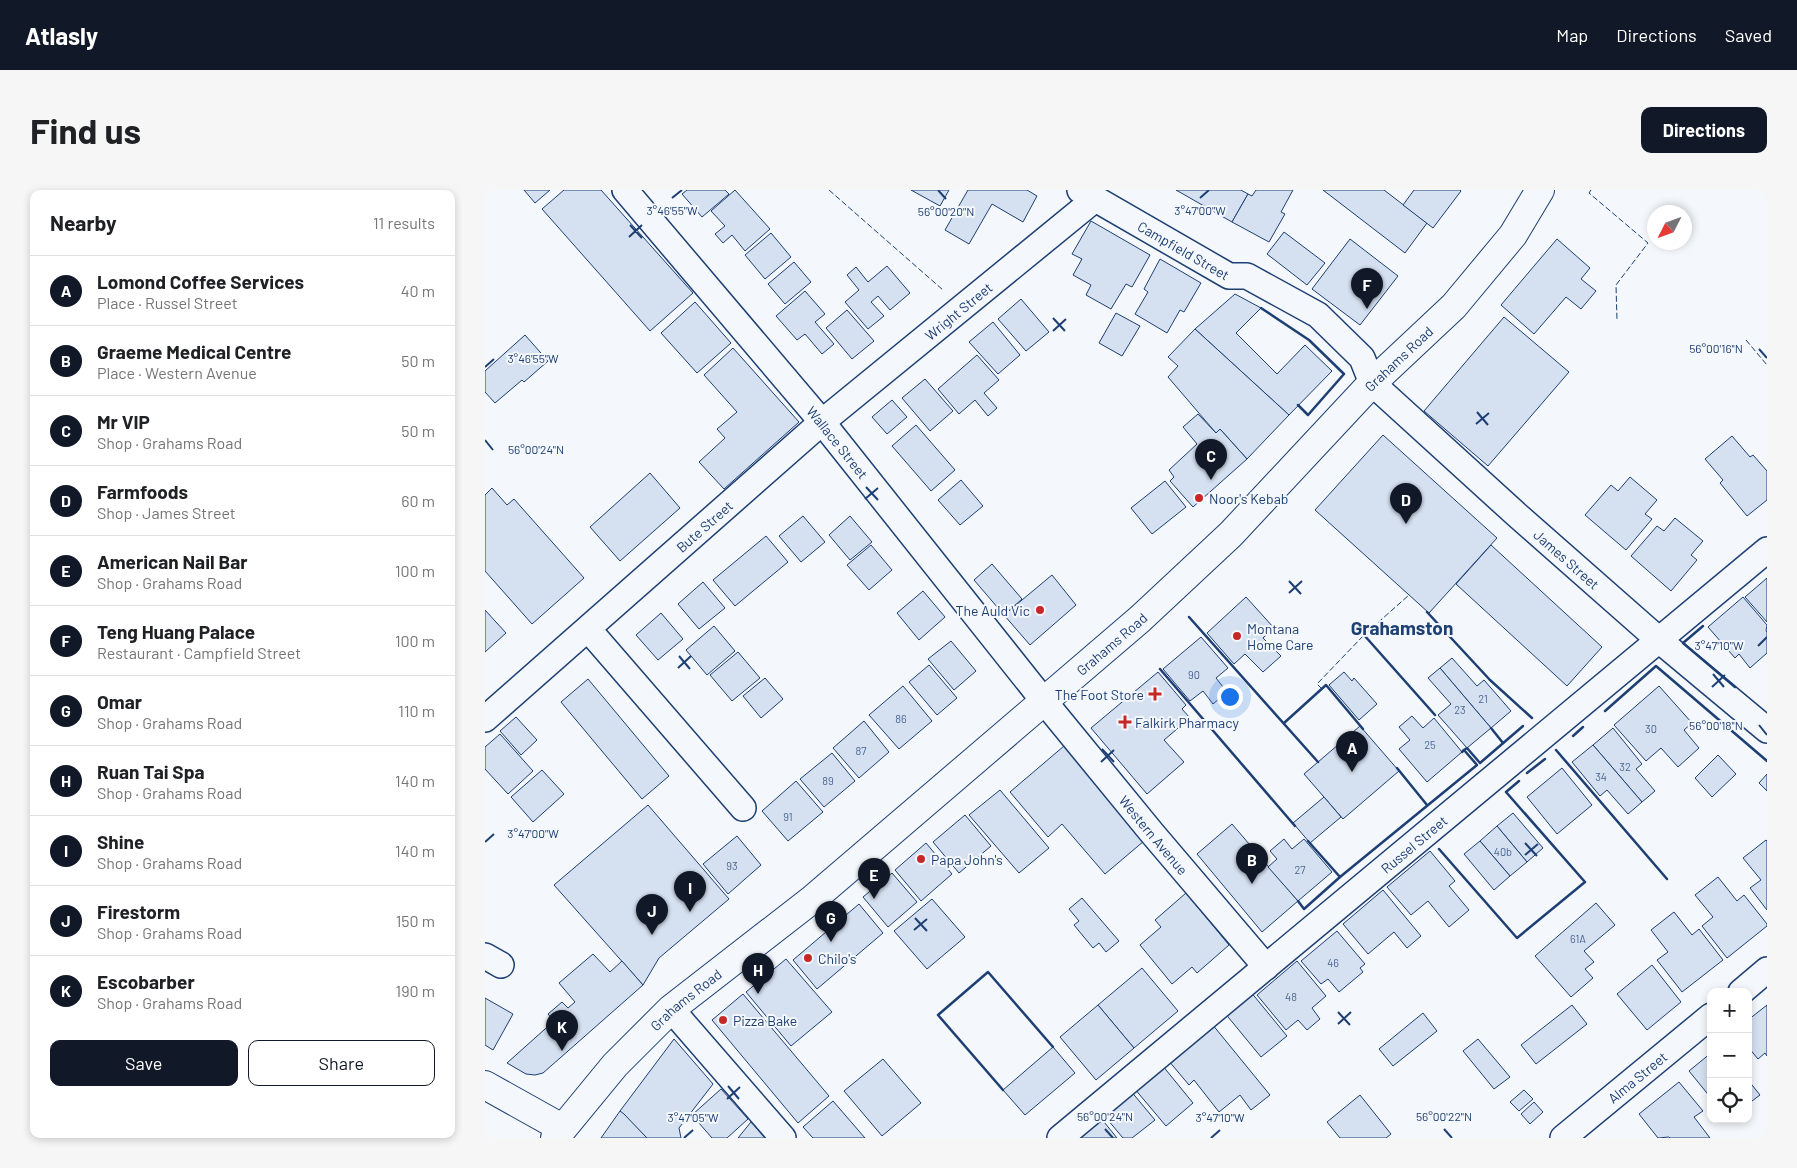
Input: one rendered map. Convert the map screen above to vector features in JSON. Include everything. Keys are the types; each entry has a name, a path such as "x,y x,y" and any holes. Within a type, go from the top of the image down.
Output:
{"main road":[{"name":"Grahams Road","path":"559,1133 615,1065 671,1009 814,898 1139,619 1231,534 1372,383 1454,306 1513,236 1540,190"},
{"path":"485,1085 559,1133"}],"street":[{"name":"Wallace Street","path":"625,190 823,422 1043,700"},
{"name":"Wright Street","path":"823,422 1087,194"},
{"name":"Campfield Street","path":"1087,194 1229,276 1247,276 1318,315 1362,358 1372,383"},
{"name":"James Street","path":"1372,383 1517,515 1659,640 1767,730"},
{"name":"Bute Street","path":"485,719 823,422"},
{"name":"Russel Street","path":"1060,1138 1767,550"},
{"path":"588,629 743,808"},
{"name":"Western Avenue","path":"1043,700 1152,833 1266,967"},
{"path":"1746,988 1767,970"},
{"path":"671,1009 783,1138"},
{"name":"Alma Street","path":"1563,1138 1707,1019"}],"building":[{"path":"524,190 550,190 535,203"},
{"path":"564,190 601,190 693,293 650,331 542,209"},
{"path":"687,190 725,190 729,194 702,217 682,194"},
{"path":"735,190 770,229 745,251 732,235 723,243 715,234 725,226 711,211"},
{"path":"911,190 949,190 940,206"},
{"path":"968,190 1027,190 1037,196 1023,222 992,204 969,244 945,230"},
{"path":"1176,190 1241,190 1248,194 1232,222"},
{"path":"1256,190 1293,190 1281,212 1285,214 1269,242 1232,222 1248,194 1252,196"},
{"path":"1323,190 1384,190 1427,223 1405,253"},
{"path":"1414,190 1461,191 1433,228 1403,205"},
{"path":"1091,221 1150,255 1132,287 1126,284 1111,309 1086,295 1091,285 1073,275 1082,259 1072,254"},
{"path":"1284,232 1325,263 1307,285 1267,254"},
{"path":"771,233 791,257 765,279 745,255"},
{"path":"1350,239 1398,276 1360,325 1312,289"},
{"path":"1557,239 1590,268 1581,279 1596,291 1581,309 1566,297 1534,334 1501,305"},
{"path":"1160,259 1201,283 1184,312 1180,310 1167,333 1135,314 1148,292 1144,289"},
{"path":"794,262 811,282 785,304 768,284"},
{"path":"887,266 910,293 890,310 878,296 871,302 884,316 868,329 845,302 859,290 847,275 856,267 868,282"},
{"path":"805,291 825,314 815,322 834,344 822,354 805,334 797,340 776,316"},
{"path":"1235,294 1261,308 1236,333 1277,374 1305,345 1332,371 1289,415 1195,329"},
{"path":"1021,299 1049,332 1026,351 998,319"},
{"path":"695,302 731,343 697,373 661,333"},
{"path":"847,310 874,341 852,359 826,328"},
{"path":"1116,313 1140,326 1122,356 1099,343"},
{"path":"1504,317 1569,372 1488,466 1424,411"},
{"path":"993,322 1020,355 998,374 969,342"},
{"path":"1195,329 1289,415 1247,459 1220,429 1216,433 1168,377 1178,366 1168,357"},
{"path":"525,335 548,361 524,382 522,380 495,403 485,392 485,371"},
{"path":"733,348 799,422 724,489 699,462 725,438 717,429 737,412 704,375"},
{"path":"977,355 999,380 984,393 997,408 988,416 975,400 959,414 938,389"},
{"path":"925,379 953,411 930,431 902,398"},
{"path":"892,400 907,417 887,434 872,417"},
{"path":"1198,414 1216,433 1220,429 1247,459 1193,507 1170,481 1174,477 1169,470 1197,444 1183,427"},
{"path":"916,425 955,470 931,491 892,446"},
{"path":"1383,435 1497,538 1429,613 1315,510"},
{"path":"1732,436 1750,457 1753,455 1767,471 1767,500 1747,516 1720,483 1723,480 1705,459"},
{"path":"650,473 680,508 620,561 590,527"},
{"path":"1630,477 1657,500 1645,514 1652,519 1626,550 1585,515 1611,485 1618,491"},
{"path":"961,480 983,506 960,525 938,500"},
{"path":"1165,481 1186,507 1152,534 1131,508"},
{"path":"492,488 507,505 514,499 584,578 532,624 485,571 485,495"},
{"path":"803,516 825,542 801,562 779,536"},
{"path":"850,516 872,542 850,560 829,535"},
{"path":"1675,518 1703,541 1691,555 1697,560 1671,591 1631,556 1657,526 1664,531"},
{"path":"766,536 788,562 735,606 713,580"},
{"path":"871,545 892,570 869,590 847,565"},
{"path":"1491,545 1602,647 1567,686 1456,584"},
{"path":"992,564 1022,599 1004,615 974,580"},
{"name":"The Auld Vic","path":"1052,575 1076,605 1030,645 1004,615"},
{"path":"1767,578 1767,622 1745,597"},
{"path":"703,582 725,608 699,629 678,604"},
{"path":"923,591 945,617 919,640 897,613"},
{"name":"Montana Home Care","path":"1246,597 1274,628 1263,638 1281,656 1263,672 1245,654 1234,664 1207,633"},
{"path":"1743,597 1767,625 1767,653 1750,668 1739,654 1735,658 1708,627"},
{"path":"485,610 506,633 485,652"},
{"path":"661,613 683,639 658,660 636,635"},
{"path":"714,626 735,651 707,675 686,650"},
{"path":"1201,637 1228,668 1216,678 1227,692 1213,704 1203,691 1190,701 1163,669"},
{"path":"951,641 976,671 954,690 928,659"},
{"path":"738,652 760,678 732,701 710,675"},
{"path":"1452,658 1477,686 1484,680 1511,711 1491,728 1440,668"},
{"path":"929,665 957,698 937,715 909,682"},
{"path":"1440,668 1491,728 1467,748 1438,715 1451,704 1428,678"},
{"path":"1158,672 1186,705 1182,709 1190,718 1164,740 1184,762 1147,794 1091,728"},
{"path":"1344,672 1352,681 1354,678 1377,704 1359,720 1329,685"},
{"path":"765,678 783,699 761,718 743,696"},
{"path":"588,679 669,776 642,799 561,702"},
{"path":"903,686 932,721 899,749 869,715"},
{"path":"1659,686 1692,723 1684,730 1699,748 1678,767 1661,748 1646,761 1614,725"},
{"path":"1412,716 1423,728 1434,718 1462,752 1427,782 1399,749 1410,740 1399,727"},
{"path":"516,717 537,740 521,755 500,731"},
{"path":"864,721 889,752 859,778 833,748"},
{"path":"1360,726 1399,771 1343,819 1304,774"},
{"path":"1613,728 1642,764 1636,769 1655,791 1642,802 1593,745"},
{"path":"500,734 533,771 508,794 485,769 485,747"},
{"path":"1593,745 1642,802 1628,814 1607,790 1600,796 1572,762"},
{"path":"1064,746 1144,841 1105,874 1062,824 1048,837 1010,792"},
{"path":"832,753 855,781 824,807 800,779"},
{"path":"1718,755 1736,774 1712,797 1695,778"},
{"path":"1562,768 1592,805 1557,834 1527,797"},
{"path":"542,770 564,794 533,822 511,797"},
{"path":"1767,774 1767,791 1759,783"},
{"path":"796,781 823,812 788,841 762,811"},
{"path":"1000,790 1049,848 1019,873 969,815"},
{"path":"1324,797 1341,817 1310,843 1293,823"},
{"path":"648,805 729,899 659,958 643,985 554,885"},
{"path":"1513,813 1543,848 1527,862 1497,826"},
{"path":"965,815 991,846 959,873 933,842"},
{"path":"1232,824 1298,901 1262,932 1197,854"},
{"path":"1497,826 1527,862 1510,876 1480,841"},
{"path":"737,836 761,865 728,894 703,864"},
{"path":"1284,839 1292,849 1304,839 1332,872 1298,901 1268,867 1277,859 1270,851"},
{"path":"1766,840 1767,910 1750,888 1761,880 1743,858"},
{"path":"1480,841 1510,876 1494,890 1464,854"},
{"path":"926,843 952,874 921,901 895,870"},
{"path":"1430,851 1455,881 1449,886 1469,910 1449,927 1428,901 1411,915 1387,887"},
{"path":"892,873 917,902 888,927 863,897"},
{"path":"1718,877 1737,901 1744,895 1767,924 1767,926 1727,958 1702,926 1713,917 1695,895"},
{"path":"1383,890 1421,936 1407,948 1394,932 1368,954 1343,924"},
{"path":"1186,893 1229,945 1197,973 1192,967 1172,984 1140,945 1161,927 1155,920"},
{"path":"1082,898 1119,941 1106,952 1099,943 1093,948 1074,925 1079,921 1069,909"},
{"path":"932,899 965,937 927,969 894,931"},
{"path":"1596,903 1615,925 1584,951 1594,962 1585,969 1593,978 1571,997 1535,956"},
{"path":"859,904 883,933 817,989 793,960"},
{"path":"1674,912 1692,935 1699,929 1723,960 1682,992 1657,960 1668,952 1651,930"},
{"path":"1337,931 1365,964 1360,968 1363,972 1339,992 1328,979 1321,984 1301,961"},
{"path":"593,954 610,972 622,961 643,985 543,1073 535,1075 526,1074 507,1063 554,1021 548,1014 562,1002 568,1008 575,1002 559,983"},
{"path":"786,959 832,1012 791,1046 746,992"},
{"path":"1297,961 1326,996 1312,1008 1320,1019 1307,1030 1298,1020 1286,1030 1257,995"},
{"path":"1652,965 1681,1002 1647,1030 1617,994"},
{"path":"1142,968 1178,1011 1134,1048 1098,1005"},
{"path":"1250,991 1287,1036 1261,1057 1224,1012"},
{"path":"743,994 829,1096 798,1123 712,1020"},
{"path":"485,998 513,1014 493,1050 485,1045"},
{"path":"1098,1005 1134,1048 1096,1080 1060,1037"},
{"path":"1572,1005 1587,1024 1536,1064 1521,1045"},
{"path":"1767,1005 1767,1056 1765,1053 1758,1059 1752,1052 1752,1017"},
{"path":"1423,1013 1437,1031 1393,1066 1379,1049"},
{"path":"1212,1024 1270,1095 1251,1110 1240,1095 1219,1112 1194,1080 1189,1085 1168,1060"},
{"path":"674,1039 713,1084 679,1128 681,1138 647,1138 620,1111"},
{"path":"1478,1039 1510,1077 1494,1089 1463,1051"},
{"path":"1053,1047 1075,1073 1025,1115 1003,1090"},
{"path":"1707,1056 1707,1093 1689,1071"},
{"path":"883,1059 921,1103 882,1136 844,1091"},
{"path":"1162,1065 1193,1103 1166,1126 1134,1088"},
{"path":"1679,1082 1703,1111 1694,1117 1710,1138 1658,1138 1639,1114"},
{"path":"1752,1085 1760,1095 1752,1101"},
{"path":"721,1089 748,1119 727,1138 712,1138 692,1115"},
{"path":"1130,1090 1155,1120 1132,1138 1123,1138 1102,1113"},
{"path":"1524,1090 1533,1099 1519,1111 1510,1102"},
{"path":"1360,1095 1391,1134 1386,1138 1340,1138 1327,1122"},
{"path":"833,1101 865,1138 813,1138 803,1127"},
{"path":"1534,1102 1543,1112 1530,1124 1521,1114"},
{"path":"620,1111 624,1114 647,1138 601,1138"},
{"path":"1100,1117 1117,1138 1075,1138"},
{"path":"751,1122 765,1138 738,1138"}],"fence":[{"path":"829,190 943,290"},
{"path":"1591,190 1589,193 1648,243 1616,285 1617,320"},
{"path":"1746,340 1767,365"},
{"path":"1322,689 1317,684 1364,635 1409,595"}],"wall":[{"path":"1261,308 1309,340 1344,374 1308,415 1298,405"},
{"path":"1427,612 1490,680 1532,718"},
{"path":"1189,617 1318,762"},
{"path":"1703,626 1683,643 1735,687"},
{"path":"1364,635 1435,715"},
{"path":"1605,711 1656,666 1767,761"},
{"path":"1160,669 1295,826"},
{"path":"1284,723 1326,685 1363,729"},
{"path":"1464,750 1467,748 1480,763 1523,726"},
{"path":"1573,736 1583,727"},
{"path":"1491,728 1503,743"},
{"path":"1308,841 1340,877 1477,765 1464,750 1462,752"},
{"path":"1556,750 1667,879"},
{"path":"1527,773 1545,759"},
{"path":"1397,768 1427,805"},
{"path":"1439,849 1517,938 1585,882 1506,792 1519,781"},
{"path":"1298,901 1304,909 1340,877"},
{"path":"1003,1090 938,1015 988,972 1053,1047"}],"place":[{"name":"Teng Huang Palace","path":"1367,309"},
{"name":"Mr VIP","path":"1211,480"},
{"name":"Noor's Kebab","path":"1199,498"},
{"name":"Farmfoods","path":"1406,524"},
{"name":"The Auld Vic","path":"1040,610"},
{"name":"Montana Home Care","path":"1237,636"},
{"name":"The Foot Store","path":"1155,694"},
{"name":"Falkirk Pharmacy","path":"1125,722"},
{"name":"Lomond Coffee Services","path":"1352,772"},
{"name":"Papa John's","path":"921,859"},
{"name":"Graeme Medical Centre","path":"1252,884"},
{"name":"American Nail Bar","path":"874,899"},
{"name":"Shine","path":"690,912"},
{"name":"Firestorm","path":"652,935"},
{"name":"Omar","path":"831,942"},
{"name":"Chilo's","path":"808,958"},
{"name":"Ruan Tai Spa","path":"758,994"},
{"name":"Pizza Bake","path":"723,1020"},
{"name":"Escobarber","path":"562,1051"}],"district":[{"name":"Grahamston","path":"1402,627"}]}
